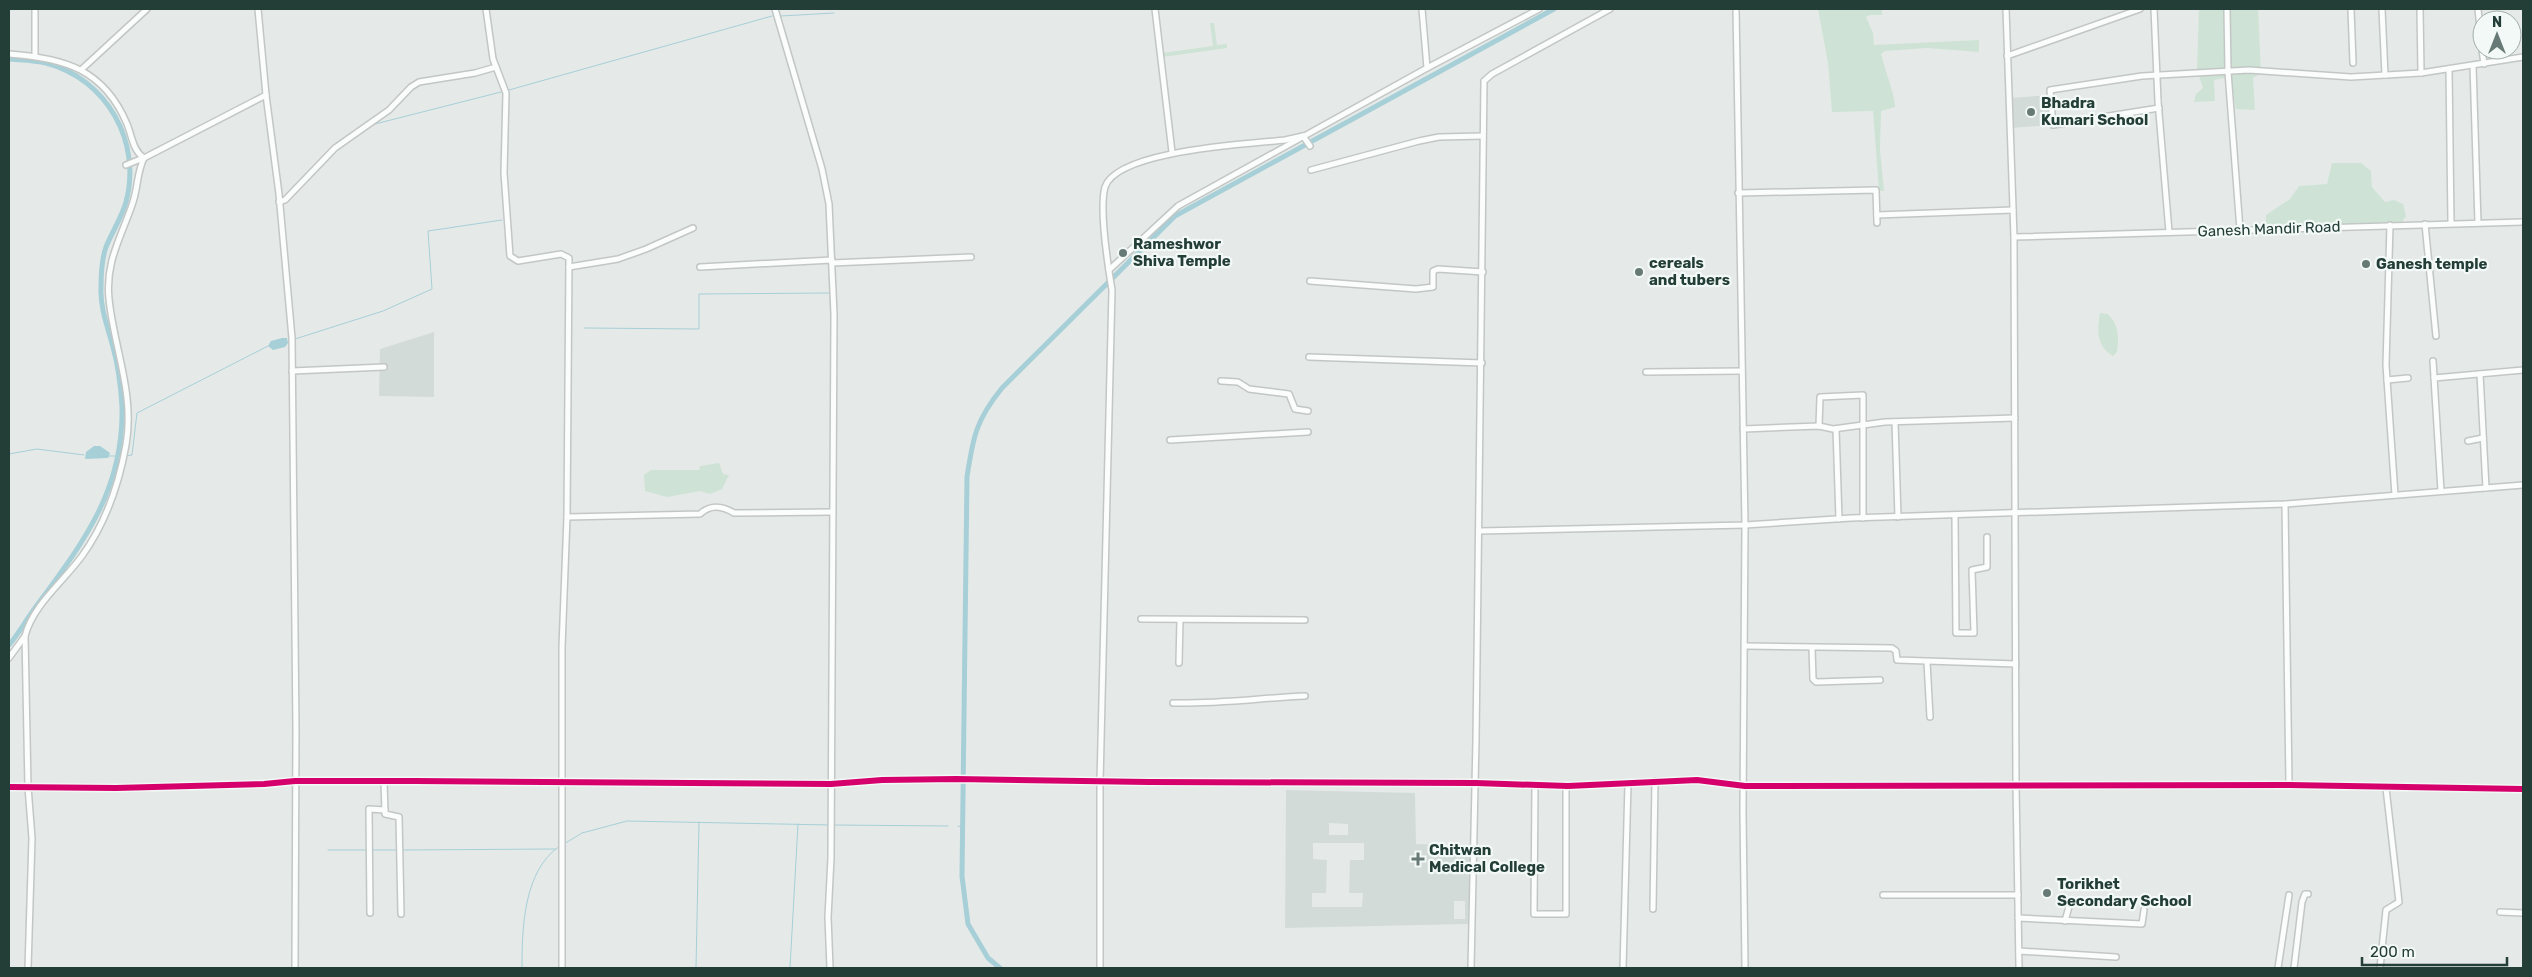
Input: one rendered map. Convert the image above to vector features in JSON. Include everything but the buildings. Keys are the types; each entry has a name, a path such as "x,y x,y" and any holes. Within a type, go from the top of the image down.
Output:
{"street":[{"path":"35,9 35,56"},
{"path":"82,69 147,9"},
{"path":"258,9 266,95 280,202 292,338 295,968"},
{"path":"486,9 496,67 506,93 504,173 510,256 518,261 561,254 569,258 566,517 562,647 562,968"},
{"path":"775,9 822,169 829,204 834,314 831,829 828,909 830,968"},
{"path":"1155,9 1172,152"},
{"path":"1422,9 1427,68"},
{"path":"1109,270 1178,206 1427,68 1539,9"},
{"path":"1471,968 1480,531 1484,81 1492,74 1610,9"},
{"path":"1736,9 1745,525 1745,786 1743,812 1745,968"},
{"path":"2006,9 2006,56 2014,236 2016,786 2019,968"},
{"path":"2006,56 2140,9"},
{"path":"2154,9 2156,76 2169,232"},
{"path":"2227,9 2228,72 2240,230"},
{"path":"2351,9 2353,63"},
{"path":"2382,9 2385,75"},
{"path":"2420,9 2421,73"},
{"path":"9,54 35,56 82,69 111,95 121,110 137,154 144,158"},
{"path":"2159,108 2053,125 2050,90 2156,76 2249,70 2351,77 2421,73 2523,57"},
{"path":"2483,60 2484,64"},
{"path":"2473,66 2478,223"},
{"path":"280,202 285,200 335,148 389,110 411,86 419,82 496,67"},
{"path":"2448,69 2451,223"},
{"path":"126,165 144,158 266,95"},
{"path":"1311,170 1439,137 1483,136"},
{"path":"1100,968 1100,782 1112,290 1104,229 1104,192 1112,177 1135,165 1172,152 1304,137"},
{"path":"1304,137 1310,146"},
{"path":"9,658 25,636 34,617 82,556 96,532 119,480 125,452 128,418 126,376 109,300 109,278 114,248 134,200 144,158"},
{"path":"1738,193 1876,190 1877,223"},
{"path":"1877,215 2013,210"},
{"name":"Ganesh Mandir Road","path":"2014,236 2523,222"},
{"path":"2425,224 2436,336"},
{"path":"2390,225 2387,380 2394,495"},
{"path":"569,267 618,259 693,228"},
{"path":"700,267 971,258"},
{"path":"1310,281 1416,289 1433,288 1433,271 1438,269 1483,272"},
{"path":"1309,357 1482,363"},
{"path":"2433,361 2441,492"},
{"path":"292,372 384,367"},
{"path":"2434,378 2523,370"},
{"path":"1646,372 1742,371"},
{"path":"2480,374 2486,488"},
{"path":"2387,380 2408,378"},
{"path":"1222,381 1238,382 1249,389 1289,394 1295,409 1308,411"},
{"path":"1819,426 1820,397 1863,395 1863,518"},
{"path":"1743,429 1819,426 1836,429 1895,422 2015,418"},
{"path":"1895,422 1898,517"},
{"path":"1836,429 1839,519"},
{"path":"1170,440 1308,432"},
{"path":"2468,442 2483,438"},
{"path":"1480,531 1745,525 1863,518 2285,504 2523,485"},
{"path":"2285,504 2289,786"},
{"path":"566,517 700,514 707,508 723,507 734,513 833,512"},
{"path":"1955,516 1956,633 1974,633 1972,570 1988,567 1986,537"},
{"path":"1141,619 1305,620"},
{"path":"1179,663 1180,620"},
{"path":"25,636 28,787 32,838 28,968"},
{"path":"1745,646 1892,648 1896,651 1897,660 2016,664"},
{"path":"1812,648 1812,679 1816,682 1880,680"},
{"path":"1927,662 1930,718"},
{"path":"1174,703 1230,702 1259,698 1305,696"},
{"path":"9,787 186,787 295,781 562,784 831,784 882,780 972,779 1100,782 1476,783 1566,786 1697,780 1745,786 2289,786 2523,789"},
{"path":"384,781 385,814 399,817 401,914"},
{"path":"1654,909 1655,781"},
{"path":"1623,968 1628,784"},
{"path":"1535,785 1534,914 1566,914 1566,786"},
{"path":"2380,968 2386,910 2399,902 2386,788"},
{"path":"370,913 369,809 385,810"},
{"path":"2294,968 2302,902 2305,894 2308,894"},
{"path":"1883,895 2018,895"},
{"path":"2278,968 2289,895"},
{"path":"2065,921 2070,903 2121,902"},
{"path":"2018,918 2142,924 2144,910"},
{"path":"2500,912 2523,913"},
{"path":"2019,951 2116,957"}],"shaded area":[{"name":"Bhadra Kumari School","path":"2051,95 2053,125 2011,128 2009,98"},
{"path":"434,332 434,397 379,396 380,349"},
{"name":"Chitwan Medical College","path":"1286,790 1415,793 1416,844 1472,846 1468,924 1285,928","holes":["1329,823 1348,824 1348,835 1329,835","1313,843 1364,843 1364,860 1350,860 1349,893 1363,893 1362,907 1312,907 1312,893 1326,893 1327,860 1313,859","1454,901 1465,901 1465,919 1454,919"]}],"green space":[{"path":"1818,9 1882,9 1882,15 1866,17 1873,33 1874,45 1979,40 1979,52 1927,48 1885,51 1881,54 1895,103 1895,107 1881,111 1880,150 1884,191 1879,191 1873,111 1832,112 1828,63"},
{"path":"2199,9 2258,9 2261,73 2253,78 2255,110 2236,109 2230,77 2214,80 2215,101 2194,102 2196,94 2203,88 2197,70"},
{"path":"1210,23 1214,23 1217,45 1227,44 1227,48 1163,57 1162,53 1213,46"},
{"path":"2332,163 2361,163 2371,171 2372,187 2385,202 2394,200 2403,204 2406,216 2402,222 2266,226 2266,215 2290,199 2299,186 2327,184"},
{"path":"2100,313 2108,314 2116,327 2118,347 2117,352 2113,356 2103,347 2099,337"},
{"path":"719,463 723,474 729,475 722,489 710,494 700,491 667,497 645,491 644,475 651,470 699,470 700,466"}],"water":[{"path":"287,338 288,343 285,347 273,350 268,346 271,341"},
{"path":"94,446 100,446 110,453 108,458 85,459 86,452"}],"waterway":[{"path":"1000,968 988,958 968,924 962,876 967,477 974,440 986,410 1002,388 1175,216 1554,9"},
{"path":"781,16 834,13"},
{"path":"509,90 772,16"},
{"path":"9,59 42,62 68,71 86,83 102,98 115,116 124,136 129,157 130,179 124,208 105,251 101,278 102,303 116,361 122,400 121,437 116,465 108,491 84,538 9,645"},
{"path":"375,124 501,92"},
{"path":"295,339 383,311 432,289 428,231 502,220"},
{"path":"584,328 699,329 699,294 830,293"},
{"path":"125,456 132,455 137,413 268,346"},
{"path":"9,454 37,449 84,455"},
{"path":"108,456 121,456"},
{"path":"564,844 582,833 627,821 830,825"},
{"path":"696,968 699,822"},
{"path":"790,968 798,824"},
{"path":"834,825 948,826"},
{"path":"958,826 962,827"},
{"path":"522,968 524,919 532,885 538,870 560,846"},
{"path":"401,850 555,849"},
{"path":"328,850 367,850"},
{"path":"371,850 397,850"}],"cycle path":[{"path":"9,787 116,788 264,784 295,781 831,784 882,780 956,779 1149,782 1476,783 1568,786 1697,780 1745,786 2289,785 2523,789"}],"place":[{"name":"Bhadra Kumari School","path":"2031,112"},
{"name":"Rameshwor Shiva Temple","path":"1123,253"},
{"name":"Ganesh temple","path":"2366,264"},
{"name":"cereals and tubers","path":"1639,272"},
{"name":"Chitwan Medical College","path":"1418,859"},
{"name":"Torikhet Secondary School","path":"2047,893"}]}
